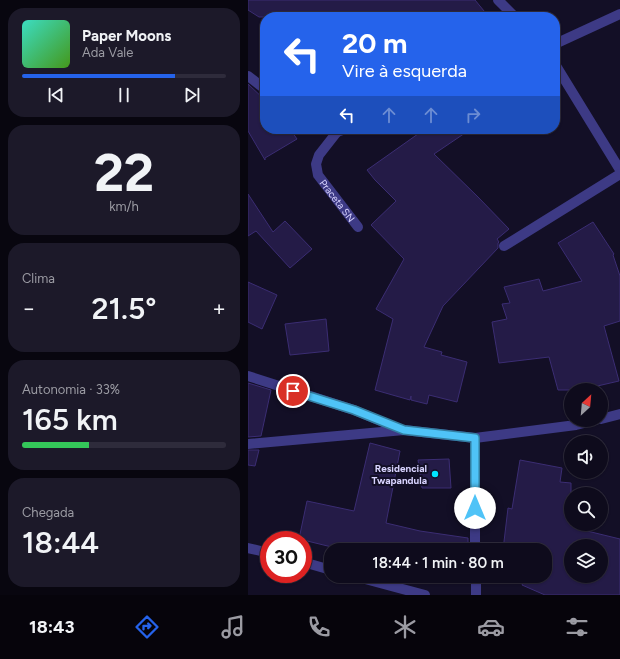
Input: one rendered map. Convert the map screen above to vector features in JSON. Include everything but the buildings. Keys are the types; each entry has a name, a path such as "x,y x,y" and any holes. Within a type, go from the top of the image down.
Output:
{"street":[{"path":"498,0 510,12"},
{"path":"560,42 620,14"},
{"path":"560,72 620,170"},
{"path":"248,76 260,85"},
{"name":"Praceta SN","path":"337,134 319,155 316,164 318,175 358,227"},
{"path":"504,246 620,174"},
{"path":"248,376 354,410 404,430"},
{"path":"608,417 620,414"},
{"path":"248,444 404,430 475,438 564,427"},
{"path":"475,438 475,543"},
{"path":"248,548 260,551"},
{"path":"312,565 324,568"},
{"path":"380,583 425,595"},
{"path":"476,583 476,595"}],"place":[{"name":"Residencial Twapandula","path":"435,474"}],"route":[{"path":"293,391 354,410 404,430 475,438 475,508"}]}
